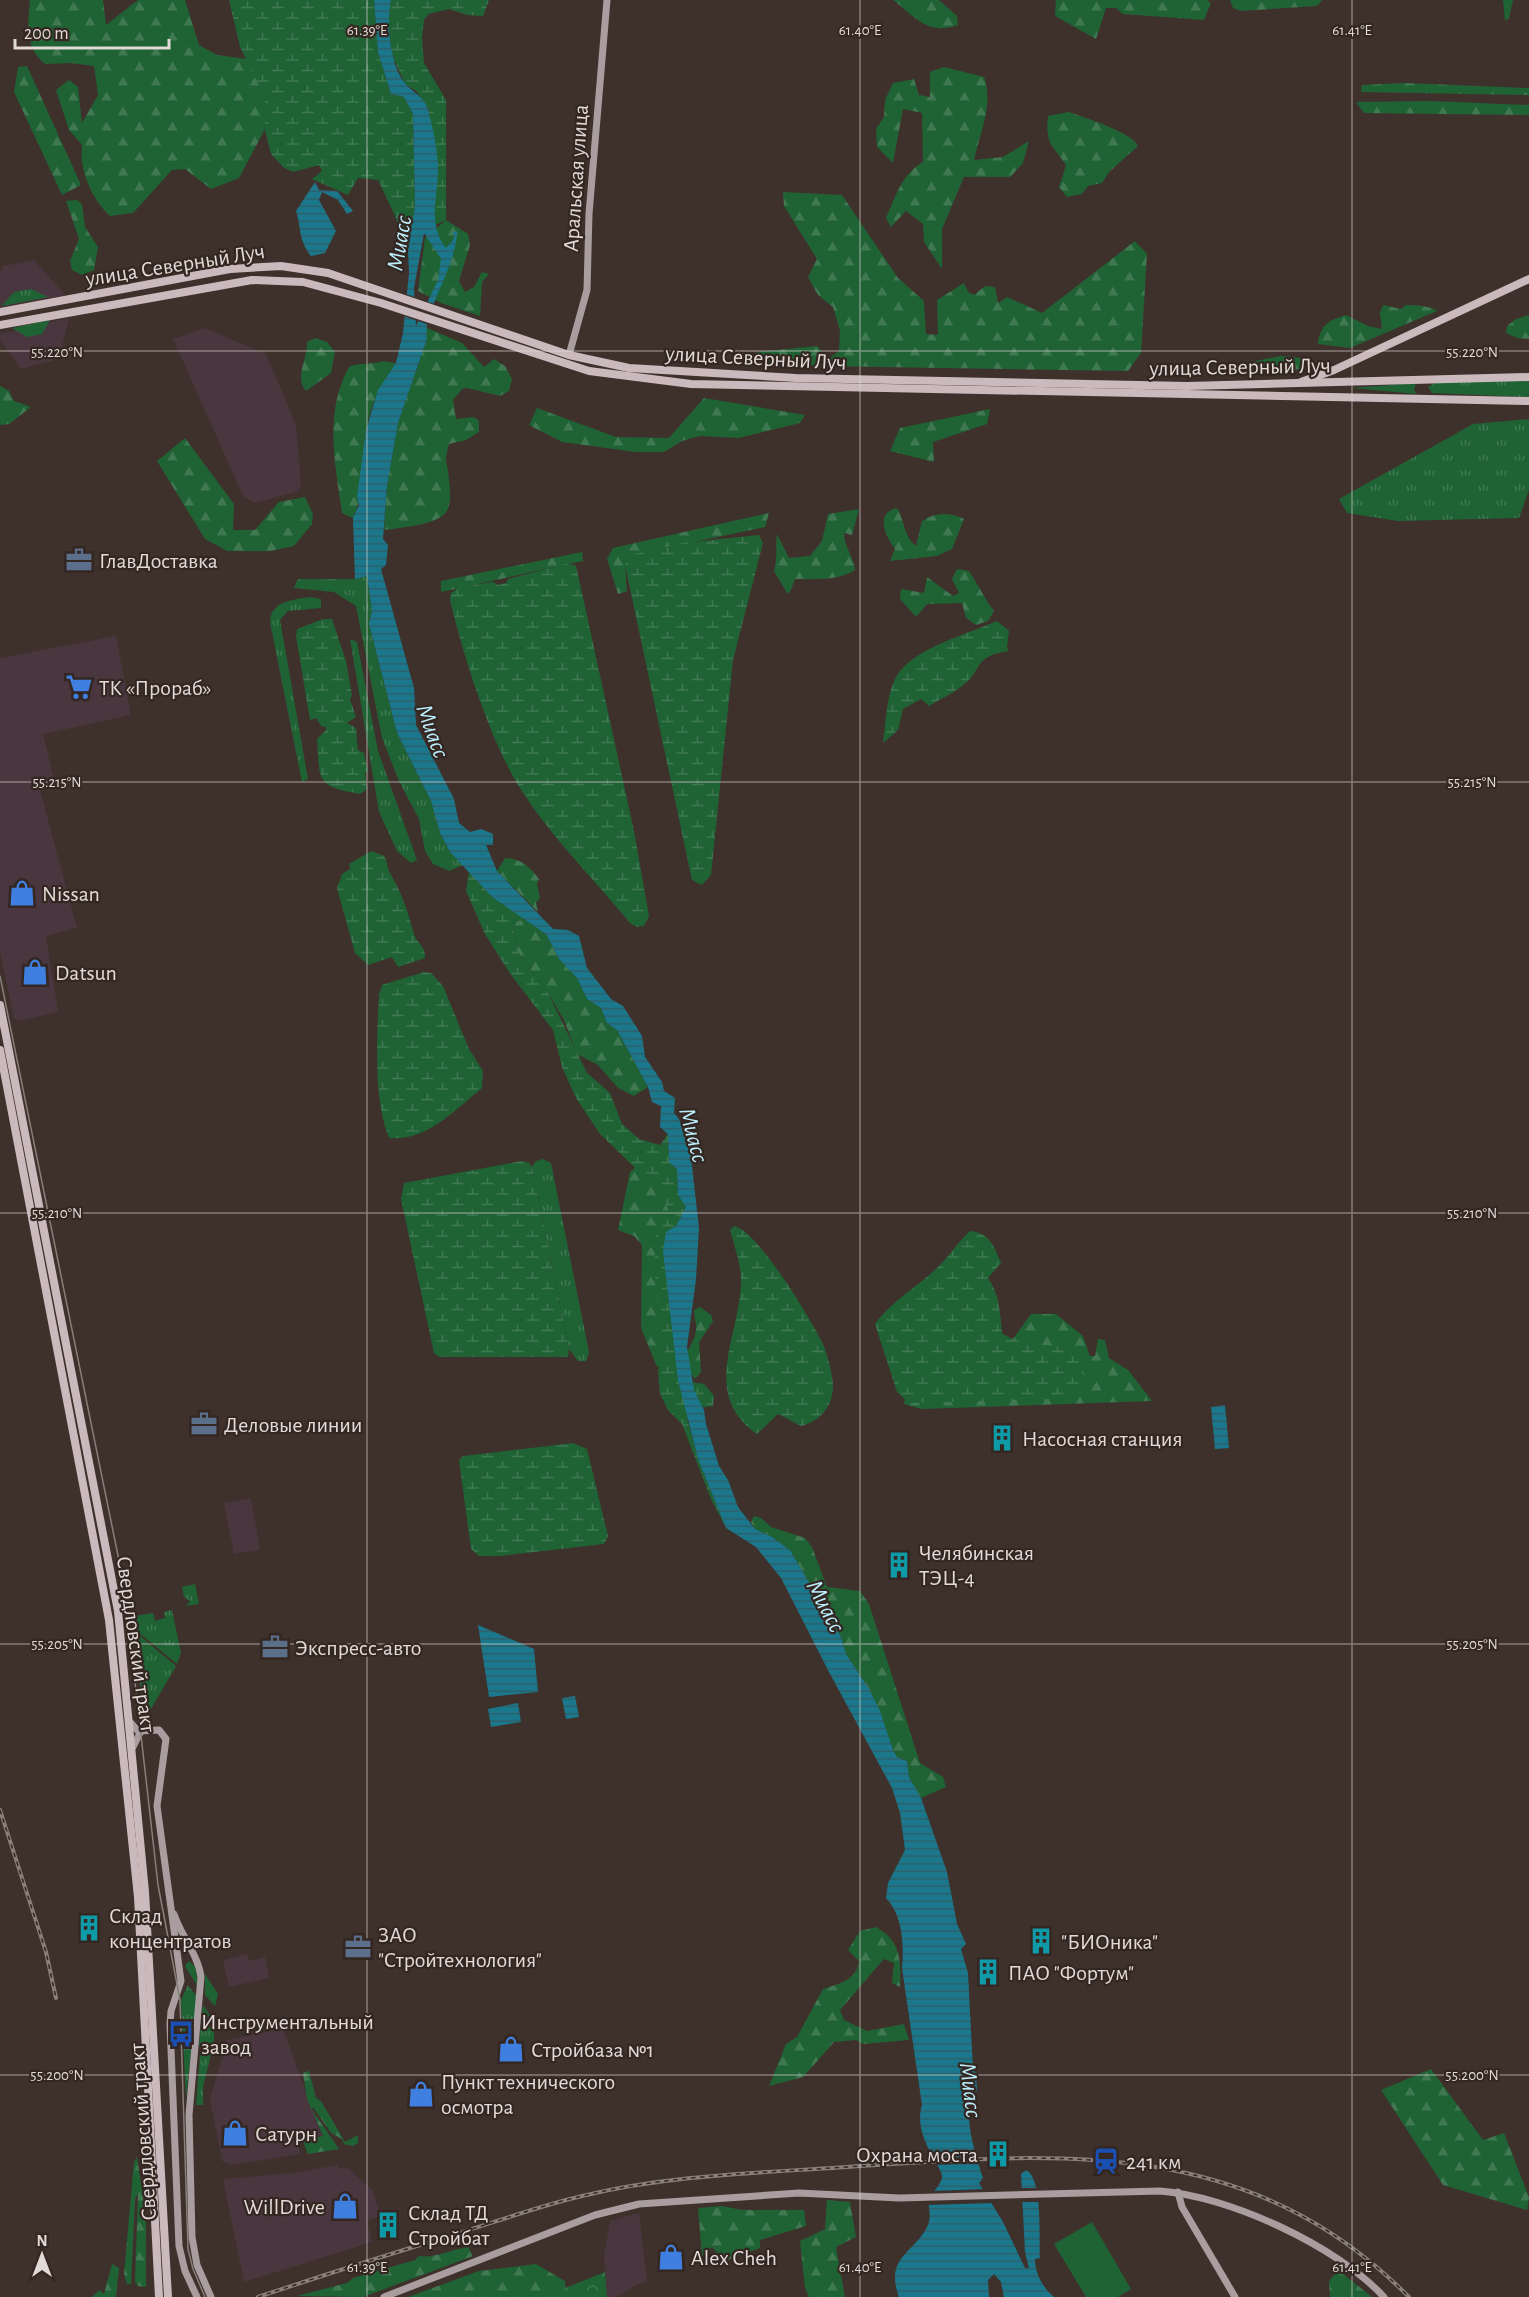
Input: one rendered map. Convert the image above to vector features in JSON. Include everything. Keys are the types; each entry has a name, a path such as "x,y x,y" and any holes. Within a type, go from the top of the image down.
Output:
{"main road":[{"name":"Аральская улица","path":"569,355 587,290 589,214 608,0"},
{"name":"улица Северный Луч","path":"0,312 230,269 281,266 328,273 569,355 629,368 796,378 1187,386 1529,377"},
{"name":"улица Северный Луч","path":"0,325 252,280 276,279 303,282 381,303 589,371 691,384 1529,401"},
{"path":"1294,384 1334,370 1529,279"},
{"path":"1426,380 1419,387 1421,395 1426,398"},
{"name":"Свердловский тракт","path":"0,1005 114,1588 123,1655 145,1892 166,2225 168,2297"},
{"name":"Свердловский тракт","path":"0,1050 101,1571 113,1656 138,1897 159,2297"},
{"path":"113,1656 123,1655"},
{"path":"131,1723 141,1731 159,1730 165,1736 158,1806 182,1982 171,2011 181,2259 197,2297"},
{"path":"133,1747 141,1731"},
{"path":"169,1899 179,1928 196,1957 201,1977 189,2115 193,2246 197,2265 211,2297"},
{"path":"1178,2192 1182,2207 1235,2297"},
{"path":"384,2297 595,2215 639,2204 810,2193 899,2198 1045,2193 1178,2192 1232,2207 1310,2243 1354,2270 1384,2297"}],"shaded area":[{"path":"34,260 65,295 0,307 0,272 3,266"},
{"path":"69,318 59,359 21,369 0,341 0,334"},
{"path":"205,328 266,354 296,425 301,483 299,491 255,503 243,496 173,339"},
{"path":"116,636 131,715 43,734 54,779 38,782 77,928 46,936 58,1012 21,1021 14,1019 0,951 0,658"},
{"path":"251,1498 260,1550 234,1554 224,1503"},
{"path":"247,1954 249,1961 265,1957 269,1978 229,1987 223,1960"},
{"path":"283,2029 322,2136 298,2142 300,2154 232,2165 222,2161 210,2100 227,2040"},
{"path":"338,2165 339,2169 347,2167 373,2191 381,2216 367,2221 372,2242 244,2282 223,2179 292,2173"},
{"path":"639,2213 647,2281 617,2297 607,2297 604,2255 610,2221"}],"green space":[{"path":"30,0 103,0 106,25 138,0 185,0 199,45 217,55 247,59 265,97 265,129 239,178 211,189 185,169 172,170 133,213 110,216 97,201 88,183 82,164 82,145 69,130 56,90 69,80 78,87 82,123 98,95 94,66 71,63 45,64 38,57 30,43"},
{"path":"229,0 374,0 378,52 391,94 404,97 413,114 415,206 408,250 378,180 358,178 348,195 312,179 322,171 319,165 293,172 284,168 271,154 265,131 265,98 240,47"},
{"path":"391,0 489,0 483,16 467,15 449,9 429,14 424,20 422,38 424,63 446,100 446,220 435,225 433,218 438,168 428,108 416,91 405,84 392,55 387,14"},
{"path":"893,0 939,0 957,16 958,25 938,28 922,23"},
{"path":"1056,0 1207,0 1211,3 1204,20 1123,14 1116,8 1106,8 1096,39 1055,16"},
{"path":"1230,0 1322,0 1317,6 1240,11 1233,8"},
{"path":"1503,0 1513,0 1509,18 1505,21"},
{"path":"27,66 81,185 62,195 14,92 18,67"},
{"path":"944,67 984,77 987,87 987,108 974,160 1003,157 1029,141 1023,163 1010,177 964,177 942,229 942,269 924,242 923,224 906,211 891,227 886,218 904,180 923,162 922,113 903,109 893,163 877,147 876,129 884,117 885,100 893,83 914,79 919,95 930,97 930,72"},
{"path":"1404,83 1529,88 1529,95 1361,92 1362,85"},
{"path":"1431,101 1529,105 1529,115 1364,113 1356,102"},
{"path":"1069,112 1118,131 1138,146 1109,172 1102,183 1088,186 1082,194 1067,197 1059,187 1066,165 1051,143 1047,125 1048,116"},
{"path":"783,192 842,195 898,278 924,301 926,334 938,335 937,300 964,283 968,292 974,295 985,286 995,287 998,303 1007,297 1042,313 1135,241 1147,254 1141,353 1128,371 764,365 756,352 817,346 828,359 839,351 840,331 833,307 818,295 808,277 817,259 784,206"},
{"path":"77,200 82,204 85,227 98,247 94,270 82,275 72,270 70,261 79,239 66,201"},
{"path":"446,220 468,234 470,245 459,281 465,292 474,287 482,272 489,274 482,282 480,316 441,303 418,291 425,238"},
{"path":"31,289 48,297 2,306 14,292"},
{"path":"1383,305 1401,309 1406,305 1418,306 1437,311 1350,348 1318,344 1326,324 1346,315 1368,326 1382,329 1380,313"},
{"path":"1529,315 1529,339 1517,338 1506,333 1507,326 1516,319"},
{"path":"50,320 42,334 27,337 12,328"},
{"path":"425,327 462,343 484,367 494,359 505,366 512,379 509,391 500,396 467,388 462,389 453,400 456,419 474,417 479,421 479,432 466,440 449,444 446,460 450,496 446,512 427,523 384,530 387,485 398,423 427,339"},
{"path":"315,338 327,342 335,352 331,373 306,391 301,374 307,342"},
{"path":"1281,356 1302,358 1310,364 1308,368 1270,373 1239,369 1240,364"},
{"path":"383,361 396,363 381,387 370,412 360,497 353,518 342,513 339,495 334,438 336,402 349,367"},
{"path":"1529,380 1529,397 1432,393 1428,387 1435,383"},
{"path":"1416,383 1414,390 1417,394 1352,388"},
{"path":"0,386 9,391 14,401 31,407 9,424 0,425"},
{"path":"704,398 805,415 800,423 739,438 700,436 682,441 664,452 636,452 562,442 529,425 537,408 616,437 669,438"},
{"path":"990,409 987,424 933,442 934,462 890,451 900,428"},
{"path":"1529,419 1529,490 1519,518 1398,521 1347,513 1339,499 1473,424"},
{"path":"185,438 234,504 233,530 255,530 279,502 305,497 313,514 312,524 294,546 271,551 227,551 205,539 157,461"},
{"path":"897,508 909,538 916,546 922,521 927,518 943,514 964,519 952,549 937,556 890,561 895,549 888,538 884,520 890,511"},
{"path":"859,509 852,535 844,533 855,570 834,578 795,579 790,592 787,593 774,571 777,534 789,558 810,556 822,541 828,514"},
{"path":"769,513 765,527 632,555 625,565 627,591 618,594 607,559 613,548"},
{"path":"759,535 763,543 733,660 711,875 702,885 692,880 625,565 630,555 682,543"},
{"path":"582,552 583,561 441,592 441,581"},
{"path":"566,564 575,565 577,570 634,831 649,916 644,926 637,927 630,923 557,839 518,785 487,720 450,600 451,593 460,587 493,582 498,585 506,583 508,579"},
{"path":"957,569 969,571 994,611 988,621 976,625 966,618 962,603 927,604 916,617 900,599 901,589 924,593 927,577 953,596 959,593 952,579"},
{"path":"367,576 372,611 369,624 397,733 431,801 440,833 450,852 463,865 449,871 433,864 425,851 419,819 399,781 382,738 356,606 334,592 294,588 298,579 355,579"},
{"path":"310,597 321,599 321,608 288,611 280,620 308,779 302,782 270,622 274,609 279,605 291,600"},
{"path":"323,619 332,619 346,661 352,695 350,699 356,717 347,723 356,728 358,750 364,753 368,772 365,773 367,789 360,794 328,785 320,774 317,739 326,727 321,726 316,718 310,720 296,636 297,629"},
{"path":"997,621 1009,631 1007,648 1009,651 997,653 983,660 962,686 929,706 921,699 903,709 898,730 883,743 890,694 895,679 902,669 925,651"},
{"path":"350,639 357,642 378,751 417,860 411,863 397,851 379,812"},
{"path":"371,851 384,856 425,958 398,967 392,957 368,965 355,953 337,888 342,874 350,869 349,864"},
{"path":"505,858 525,864 539,879 537,884 540,898 536,903 538,912 497,871"},
{"path":"469,872 492,897 527,919 517,921 513,928 519,954 548,993 587,1073 610,1093 622,1124 639,1139 660,1145 668,1134 669,1161 677,1169 678,1195 686,1207 676,1226 678,1380 704,1384 714,1396 713,1406 698,1408 687,1418 698,1459 726,1528 711,1499 682,1424 668,1410 660,1394 658,1370 665,1351 655,1282 655,1237 668,1218 669,1211 658,1190 600,1134 576,1098 562,1067 553,1030 509,972 485,934 466,891"},
{"path":"527,919 546,934 559,959 577,978 587,999 601,1008 607,1023 617,1030 648,1087 634,1096 618,1088 598,1065 577,1054 564,1020 548,993 519,954 513,928 517,921"},
{"path":"424,972 431,973 443,986 469,1049 483,1071 482,1088 428,1130 403,1138 389,1138 380,1105 378,1087 379,994 382,985"},
{"path":"543,1159 551,1163 589,1352 586,1361 578,1361 569,1349 532,1167 536,1161"},
{"path":"522,1161 529,1163 532,1167 569,1349 568,1357 439,1357 434,1353 401,1199 404,1183"},
{"path":"638,1165 646,1166 673,1211 670,1363 657,1367 641,1328 642,1245 634,1236 618,1230 630,1172"},
{"path":"734,1226 744,1231 769,1259 795,1296 824,1346 832,1376 832,1394 824,1412 808,1424 801,1426 778,1414 757,1434 740,1418 730,1401 726,1382 727,1362 741,1280 739,1261 730,1230"},
{"path":"970,1231 982,1234 990,1241 1001,1263 988,1278 997,1298 1002,1333 1015,1340 1070,1350 1079,1357 1083,1370 1083,1389 1072,1398 909,1403 897,1392 875,1324 890,1307 942,1263"},
{"path":"700,1307 711,1315 713,1321 699,1342 701,1372 695,1379 686,1363 686,1357 695,1337 694,1310"},
{"path":"1031,1314 1056,1314 1083,1336 1090,1356 1095,1356 1098,1339 1105,1340 1109,1358 1128,1370 1152,1401 921,1409 904,1404 906,1393 1008,1346"},
{"path":"573,1443 587,1449 608,1536 604,1544 499,1556 479,1556 471,1549 459,1460 463,1456"},
{"path":"754,1516 761,1518 771,1527 805,1538 812,1547 827,1587 860,1591 869,1604 920,1763 943,1777 946,1787 921,1798 909,1777 907,1761 897,1757 893,1750 869,1689 846,1654 841,1637 790,1550 772,1537 755,1529 751,1522"},
{"path":"195,1584 199,1604 186,1606 190,1601 184,1597 182,1587"},
{"path":"172,1610 181,1653 177,1664 133,1628 136,1628 135,1616 153,1613 155,1621 165,1618 164,1612"},
{"path":"134,1631 176,1666 144,1721"},
{"path":"876,1927 891,1939 898,1953 900,1987 892,1983 894,1963 884,1959 840,2010 844,2020 867,2031 904,2024 909,2040 863,2044 856,2040 834,2042 803,2077 769,2086 786,2044 797,2037 823,1989 851,1977 857,1968 859,1961 848,1950 860,1931"},
{"path":"189,1961 196,1968 198,1987 185,1966"},
{"path":"205,1974 218,1994 215,2006 205,1995"},
{"path":"188,1985 197,1997 186,2099 181,2000"},
{"path":"203,2005 214,2021 214,2046 205,2043 199,2046"},
{"path":"209,2049 211,2054 203,2087 203,2105 196,2105 200,2055 203,2050"},
{"path":"1431,2069 1483,2140 1504,2133 1529,2197 1527,2210 1443,2185 1381,2090"},
{"path":"309,2071 316,2098 321,2101 345,2142 358,2135 358,2143 353,2146 344,2144 342,2139 331,2133 313,2107 312,2110 339,2149 308,2154 303,2141 323,2136 307,2099 303,2073"},
{"path":"137,2157 146,2218 146,2287 138,2286 135,2281 138,2194 135,2198 131,2284 127,2284 124,2274 134,2162"},
{"path":"827,2200 850,2202 856,2237 836,2247 845,2297 809,2297 805,2288 800,2241 825,2229"},
{"path":"722,2206 742,2210 804,2210 806,2226 760,2240 760,2248 725,2261 712,2247 702,2256 698,2208"},
{"path":"1092,2222 1131,2289 1118,2297 1086,2297 1054,2244"},
{"path":"468,2247 473,2256 363,2297 297,2296 347,2283 353,2278 415,2260 419,2256 437,2255"},
{"path":"112,2264 119,2268 116,2297 92,2297 99,2290 104,2294"},
{"path":"536,2264 565,2281 566,2297 408,2297 479,2271"},
{"path":"1338,2270 1372,2297 1330,2297 1329,2281"},
{"path":"605,2272 607,2297 566,2297 565,2288"}],"water":[{"name":"Миасс","path":"374,0 391,0 389,31 396,66 405,83 422,98 433,132 438,169 435,220 440,239 446,248 454,239 453,232 457,231 452,259 430,316 427,339 398,423 387,486 383,539 388,545 386,565 381,569 414,688 416,725 454,799 459,823 470,832 481,829 493,834 493,845 486,845 497,871 553,929 568,930 579,936 587,968 611,999 623,1006 642,1036 645,1057 662,1082 664,1091 675,1098 674,1113 680,1121 690,1148 699,1228 696,1279 687,1347 694,1390 704,1410 719,1466 728,1480 738,1507 755,1529 772,1537 790,1550 841,1637 846,1654 869,1689 880,1711 893,1750 897,1757 907,1761 909,1777 921,1798 947,1872 957,1924 966,1944 961,1949 968,1973 973,2069 976,2074 977,2090 969,2108 969,2120 973,2145 983,2178 979,2183 1003,2222 1025,2268 1029,2268 1025,2252 1021,2174 1026,2170 1031,2175 1038,2196 1039,2210 1040,2258 1035,2259 1035,2265 1040,2280 1054,2297 1004,2297 1001,2282 994,2274 988,2280 989,2297 899,2297 895,2274 897,2265 926,2229 930,2216 930,2198 942,2178 921,2128 922,2105 902,1968 901,1931 896,1913 886,1898 888,1883 905,1850 900,1813 892,1788 781,1578 756,1547 726,1528 698,1459 678,1380 663,1251 666,1232 676,1226 686,1207 678,1195 677,1169 669,1162 668,1134 660,1127 661,1106 652,1102 648,1087 617,1030 607,1023 601,1008 587,999 577,978 559,959 546,934 492,897 450,852 440,833 431,801 397,733 369,624 372,611 367,576 355,579 353,518 359,505 357,497 366,430 378,390 396,363 403,333 409,273 408,250 415,206 413,114 404,97 391,94 378,52","holes":["424,233 441,259 438,280 416,326 414,288"]},
{"path":"315,182 319,190 337,191 353,211 347,214 338,200 322,192 319,200 336,231 325,253 311,256 302,240 296,211"},
{"path":"1225,1405 1229,1448 1215,1449 1211,1407"},
{"path":"478,1625 534,1649 538,1692 489,1697"},
{"path":"575,1696 579,1717 566,1719 562,1698"},
{"path":"518,1703 521,1722 491,1727 488,1709"}],"pier":[{"path":"403,293 417,298 418,315 425,301 438,305 429,325 401,315"},
{"path":"979,2156 981,2163 933,2165 929,2159"},
{"path":"1020,2188 1040,2188 1041,2202 1020,2202"},
{"path":"986,2189 995,2203 926,2205 932,2191"}],"tram line":[{"path":"0,976 124,1585 158,1885 180,2000 188,2249 193,2269 205,2297"}],"railway":[{"path":"0,1810 46,1952 56,1998"},
{"path":"258,2297 538,2208 615,2189 714,2176 1000,2158 1074,2159 1146,2166 1215,2181 1282,2206 1347,2244 1409,2297"}],"place":[{"name":"ГлавДоставка","path":"79,560"},
{"name":"ТК «Прораб»","path":"79,687"},
{"name":"Nissan","path":"22,893"},
{"name":"Datsun","path":"35,972"},
{"name":"Деловые линии","path":"204,1424"},
{"name":"Насосная станция","path":"1002,1438"},
{"name":"Челябинская ТЭЦ-4","path":"899,1565"},
{"name":"Экспресс-авто","path":"275,1647"},
{"name":"Склад концентратов","path":"89,1928"},
{"name":"\"БИОника\"","path":"1041,1941"},
{"name":"ЗАО \"Стройтехнология\"","path":"358,1947"},
{"name":"ПАО \"Фортум\"","path":"988,1972"},
{"name":"Инструментальный завод","path":"181,2034"},
{"name":"Стройбаза №1","path":"511,2049"},
{"name":"Пункт технического осмотра","path":"421,2094"},
{"name":"Сатурн","path":"235,2133"},
{"name":"Охрана моста","path":"998,2154"},
{"name":"241 км","path":"1106,2161"},
{"name":"WillDrive","path":"345,2206"},
{"name":"Склад ТД Стройбат","path":"388,2225"},
{"name":"Alex Cheh","path":"671,2257"}]}
